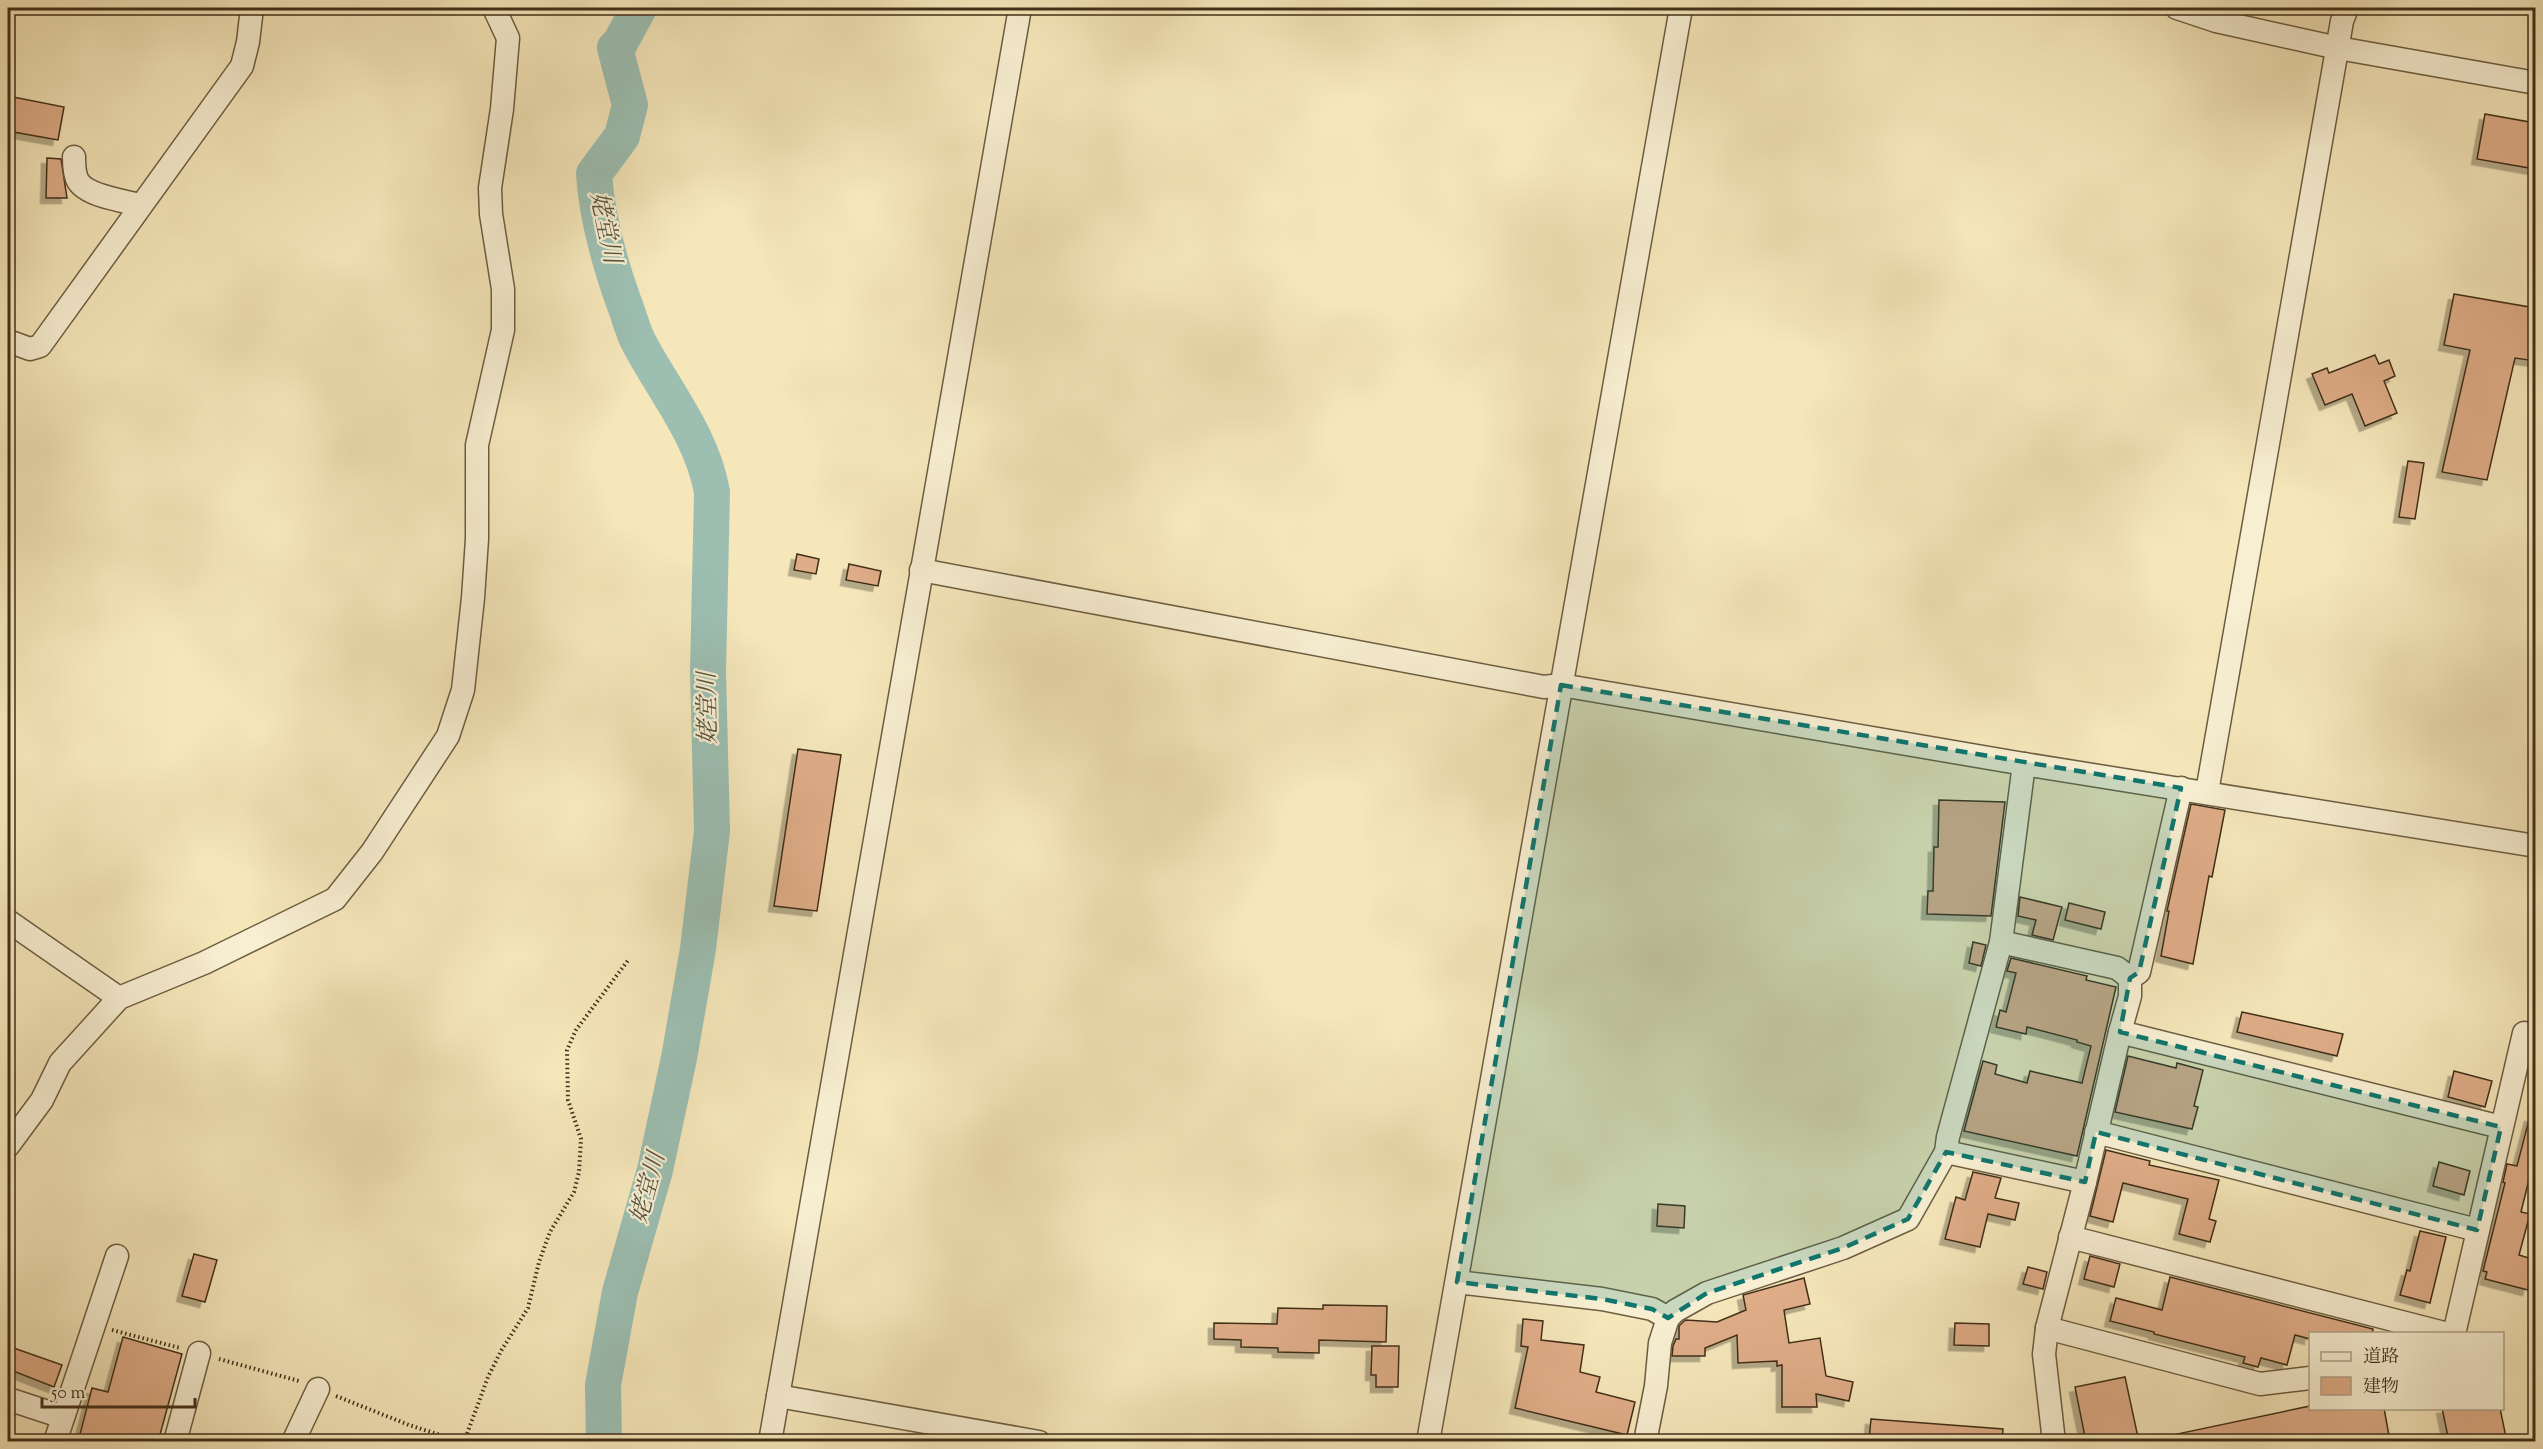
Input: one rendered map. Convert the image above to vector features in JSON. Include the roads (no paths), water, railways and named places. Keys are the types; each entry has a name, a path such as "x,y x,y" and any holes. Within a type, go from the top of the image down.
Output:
{"street":[{"path":"8,341 19,347 30,349 39,346 242,66 248,42 252,8"},
{"path":"8,1146 42,1100 60,1063 119,998 204,963 335,899 372,852 448,736 463,690 473,598 477,539 477,445 503,330 503,289 491,214 490,188 502,110 508,38 494,8"},
{"path":"770,1442 1020,8"},
{"path":"1428,1442 1682,8"},
{"path":"2177,8 2219,14 2338,48 2535,83"},
{"path":"2207,792 2272,410 2347,8"},
{"path":"74,157 78,182 85,188 98,194 140,205"},
{"path":"921,570 1544,687 1561,685 2024,764 2535,846"},
{"path":"1645,1442 1656,1386 1660,1343 1668,1318 1675,1311 1707,1293 1843,1248 1908,1219 1946,1152 1948,1137 2001,942 2024,764"},
{"path":"2130,978 2139,972 2181,788"},
{"path":"8,921 119,998"},
{"path":"2001,942 2116,968 2130,978"},
{"path":"2054,1442 2044,1354 2047,1328 2130,996 2130,978"},
{"path":"2120,1032 2500,1127"},
{"path":"2454,1332 2500,1127 2524,1033"},
{"path":"2096,1132 2477,1230"},
{"path":"1946,1152 2085,1182"},
{"path":"2070,1238 2440,1332"},
{"path":"55,1442 117,1256"},
{"path":"1457,1282 1621,1302 1652,1310 1668,1318"},
{"path":"2047,1328 2260,1384 2309,1378"},
{"path":"175,1442 199,1353"},
{"path":"293,1442 318,1389"},
{"path":"778,1396 1039,1442"},
{"path":"8,1399 63,1417"}],"waterway":[{"name":"姥堂川","path":"604,1442 603,1385 620,1292 655,1170 679,1058 698,949 712,831 708,671 712,492 707,471 691,432 634,332 604,240 594,174 622,136 630,105 615,48 639,8"}]}
